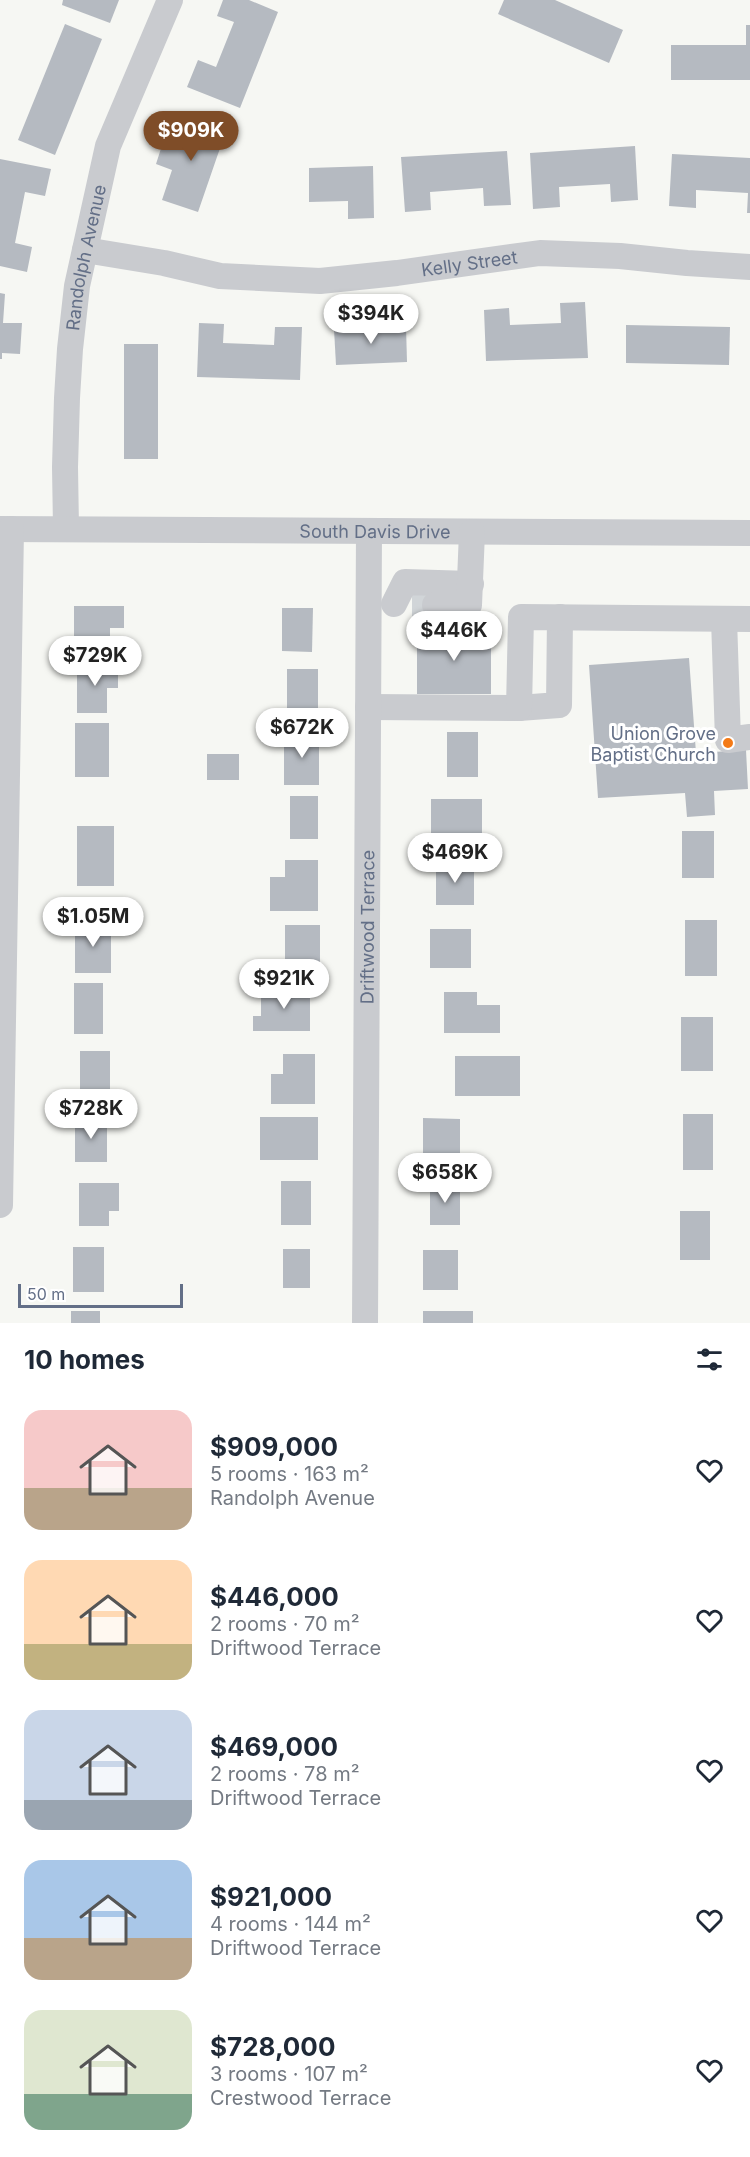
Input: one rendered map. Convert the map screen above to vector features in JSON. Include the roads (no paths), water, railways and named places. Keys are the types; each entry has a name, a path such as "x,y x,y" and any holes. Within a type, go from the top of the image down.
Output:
{"street":[{"name":"Randolph Avenue","path":"66,528 65,467 70,349 77,285 108,146 171,0"},
{"name":"Kelly Street","path":"85,250 164,263 220,276 320,281 540,253 620,256 750,267"},
{"name":"South Davis Drive","path":"5,529 750,533"},
{"path":"0,1205 5,529"},
{"name":"Driftwood Terrace","path":"365,1323 369,531"},
{"path":"369,604 469,605 472,532"},
{"path":"414,605 405,582 471,584"},
{"path":"519,708 521,617 750,620"},
{"path":"368,707 519,708 559,705 560,617"},
{"path":"724,619 739,739"}],"tunnel":[{"path":"412,605 435,605"}],"place":[{"name":"Union Grove Baptist Church","path":"728,743"}]}
